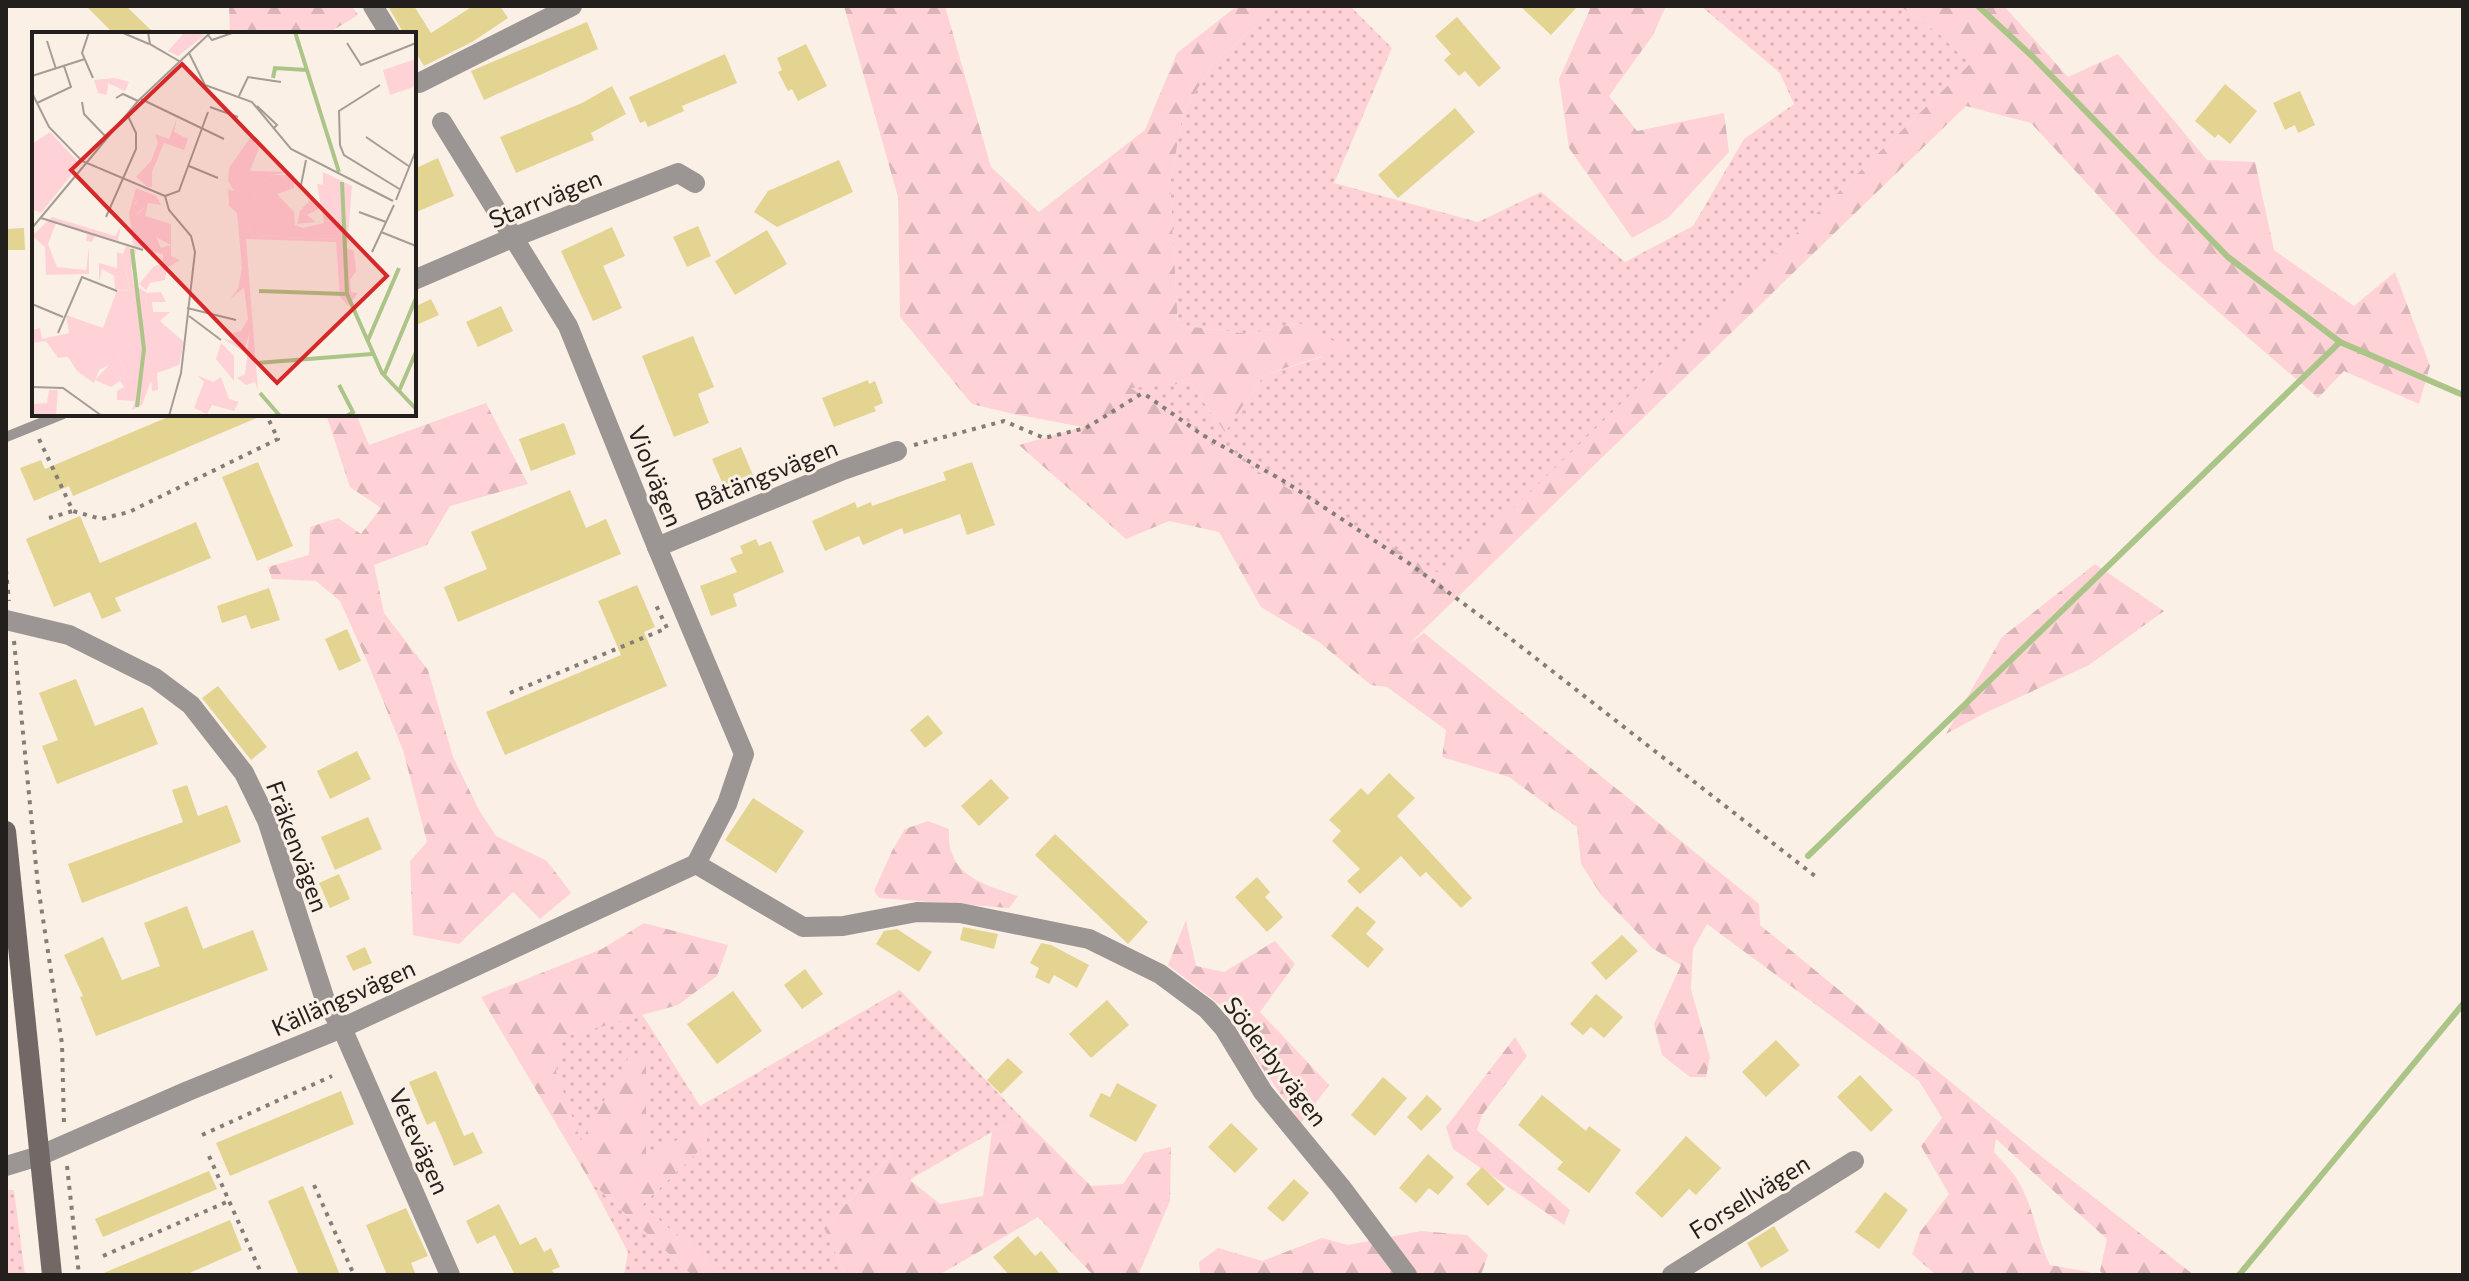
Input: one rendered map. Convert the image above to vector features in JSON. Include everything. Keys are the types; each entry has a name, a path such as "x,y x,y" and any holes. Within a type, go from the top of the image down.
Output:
{"main road":[{"path":"6,831 52,1275"}],"street":[{"path":"373,6 389,32"},
{"path":"421,86 572,6"},
{"name":"Violvägen","path":"442,122 568,326 744,754 727,804 696,864"},
{"name":"Starrvägen","path":"416,279 678,173 695,183"},
{"name":"Båtängsvägen","path":"657,547 843,470 897,451"},
{"name":"Fräkenvägen","path":"9,620 69,635 155,678 191,705 244,773 267,820 325,1000 342,1028"},
{"name":"Källängsvägen","path":"6,1166 39,1156 342,1028 696,864"},
{"name":"Söderbyvägen","path":"696,864 803,927 843,926 917,912 960,913 1089,939 1160,974 1207,1009 1224,1028 1263,1092 1341,1187 1407,1275"},
{"name":"Vetevägen","path":"342,1028 450,1275"},
{"name":"Forsellvägen","path":"1672,1275 1854,1161"}],"lane":[{"path":"6,437 58,416"}],"path":[{"path":"897,451 1004,421 1044,438 1086,428 1141,394 1146,395 1201,434 1287,483 1410,564 1815,876"},
{"path":"49,518 73,511 101,519 129,512 278,439 267,416"},
{"path":"33,426 73,511"},
{"path":"6,570 38,886 62,1044 65,1144 79,1275"},
{"path":"510,693 667,628 655,603"},
{"path":"202,1135 332,1076"},
{"path":"209,1156 262,1275"},
{"path":"314,1185 354,1275"},
{"path":"103,1256 229,1201"}],"green space":[{"path":"229,6 352,6 358,15 330,32 230,32"},
{"path":"844,6 945,6 991,167 1039,212 1145,130 1177,53 1237,6 1280,6 1213,63 1183,113 1170,185 1178,325 1249,334 1299,323 1347,348 1264,375 1225,432 1190,383 1131,388 1214,447 1444,576 1970,64 1938,33 1900,6 2004,6 2068,77 2118,54 2207,160 2255,162 2274,250 2354,306 2395,272 2430,366 2419,404 2344,371 2318,398 2155,257 2031,123 1966,106 1409,644 1424,633 1759,904 1760,925 2042,1157 2194,1275 2104,1275 2100,1271 2107,1239 1996,1139 1994,1152 2021,1186 2050,1265 2090,1272 2090,1275 1936,1275 1912,1254 1920,1232 1949,1194 1921,1146 1942,1118 1919,1081 1707,924 1693,949 1691,989 1710,1057 1706,1077 1690,1077 1662,1055 1654,1024 1681,965 1652,948 1602,896 1581,864 1577,827 1509,777 1442,757 1446,730 1387,687 1371,685 1319,642 1261,607 1219,532 1169,521 1126,539 1019,445 1083,427 972,404 900,317 898,197"},
{"path":"1280,6 1350,6 1392,48 1334,183 1478,222 1541,192 1625,262 1693,226 1744,139 1794,104 1780,73 1701,6 1900,6 1938,33 1971,63 1444,577 1214,447 1129,387 1190,383 1225,432 1264,375 1322,357 1299,323 1249,334 1178,325 1170,185 1183,113 1213,63"},
{"path":"1587,6 1666,6 1653,35 1609,96 1637,131 1724,113 1729,152 1668,218 1632,238 1569,148 1559,79 1590,9"},
{"path":"486,403 528,484 450,506 427,545 374,565 384,613 428,670 453,757 479,810 496,836 547,861 571,893 540,919 513,892 459,944 413,935 410,861 427,842 403,750 340,601 316,581 272,579 268,567 309,555 310,527 338,518 361,534 381,508 350,487 327,416 357,416 369,445"},
{"path":"2095,564 2164,611 2089,665 1946,734 2002,637"},
{"path":"928,821 949,829 953,857 969,875 1018,896 1009,908 879,898 874,891 905,829"},
{"path":"1186,920 1196,966 1224,972 1275,941 1295,964 1260,1012 1329,1085 1301,1123 1225,1009 1168,965"},
{"path":"644,923 728,945 717,976 678,1005 561,1038 556,1072 581,1141 630,1055 646,1057 646,1160 703,1123 707,1143 642,1205 722,1275 692,1275 590,1181 481,997 602,949"},
{"path":"900,990 1022,1118 909,1180 890,1156 824,1228 846,1275 722,1275 642,1205 707,1143 703,1124 646,1161 646,1058 581,1142 556,1072 560,1038 642,1014 700,1106"},
{"path":"1515,1037 1527,1056 1482,1115 1477,1130 1570,1210 1564,1225 1453,1149 1446,1127"},
{"path":"1022,1118 1091,1186 1123,1184 1144,1153 1171,1147 1170,1201 1140,1275 1093,1275 1038,1217 939,1275 846,1275 824,1228 891,1155 910,1180 940,1204 983,1196 992,1132"},
{"path":"590,1181 692,1275 624,1275 628,1252"},
{"path":"6,1190 14,1190 25,1275 6,1275"},
{"path":"1421,1231 1467,1235 1488,1255 1481,1275 1200,1275 1199,1262 1218,1248 1262,1261 1322,1238 1348,1245"}],"building":[{"path":"86,6 126,6 153,32 112,32"},
{"path":"388,6 414,6 431,33 473,6 500,6 508,18 472,42 424,66 416,53 416,32 403,32"},
{"path":"1520,6 1578,6 1551,35"},
{"path":"1457,17 1501,68 1479,87 1465,71 1459,76 1444,60 1451,54 1435,36"},
{"path":"587,22 598,49 484,100 471,71"},
{"path":"806,44 827,86 798,101 792,89 788,91 778,72 782,70 777,58"},
{"path":"725,54 737,83 682,106 684,111 648,127 645,121 640,123 629,97"},
{"path":"2225,84 2257,111 2230,144 2218,134 2215,138 2195,121"},
{"path":"612,86 626,114 591,133 594,140 516,173 500,137 582,103"},
{"path":"2300,91 2315,125 2298,133 2295,125 2285,130 2273,103"},
{"path":"1455,108 1475,132 1398,198 1378,175"},
{"path":"438,158 454,196 416,212 416,168"},
{"path":"839,160 853,192 777,227 754,212 768,191"},
{"path":"698,226 711,256 687,267 673,237"},
{"path":"612,227 625,256 603,266 622,308 593,321 561,251"},
{"path":"24,228 25,250 6,250 6,229"},
{"path":"767,230 787,264 735,295 715,261"},
{"path":"431,299 439,315 416,325 416,306"},
{"path":"501,306 513,331 478,347 466,322"},
{"path":"693,336 714,387 698,394 709,423 674,437 642,356"},
{"path":"868,380 869,384 875,381 883,403 874,407 876,411 834,427 822,398"},
{"path":"170,416 261,416 73,496 69,486 34,501 20,468 41,460 45,469"},
{"path":"564,423 576,454 531,471 519,439"},
{"path":"741,447 756,482 727,494 712,459"},
{"path":"258,462 293,546 257,561 222,477"},
{"path":"972,462 995,525 967,535 960,514 904,534 902,528 863,545 859,536 825,551 812,521 855,502 857,508 871,502 872,506 946,480 943,472"},
{"path":"570,490 586,528 606,519 621,554 458,622 444,587 487,569 471,532"},
{"path":"80,516 100,563 196,522 211,558 115,598 121,611 102,619 90,592 54,607 26,539"},
{"path":"756,539 759,546 771,541 784,572 733,594 737,606 711,616 700,586 737,572 730,558 743,553 740,546"},
{"path":"637,585 655,627 644,632 667,686 505,755 486,712 621,655 598,601"},
{"path":"269,588 280,620 251,629 246,615 222,623 217,606"},
{"path":"347,629 361,661 339,671 325,639"},
{"path":"76,679 95,726 143,707 158,744 57,784 42,746 58,740 39,693"},
{"path":"218,686 267,747 251,760 202,698"},
{"path":"928,715 943,733 925,748 910,730"},
{"path":"357,751 371,779 330,799 317,771"},
{"path":"1389,773 1415,798 1397,816 1472,898 1461,908 1426,872 1420,877 1401,856 1360,894 1347,881 1360,869 1332,841 1341,831 1329,820 1361,788 1368,795"},
{"path":"991,779 1009,798 979,826 961,806"},
{"path":"187,785 198,816 227,805 241,842 82,903 68,864 183,822 172,790"},
{"path":"753,798 804,831 776,873 725,840"},
{"path":"368,817 382,849 335,870 321,837"},
{"path":"1055,834 1148,922 1128,944 1035,855"},
{"path":"339,874 350,899 330,908 319,883"},
{"path":"1257,877 1270,892 1265,897 1283,917 1267,932 1235,897"},
{"path":"187,906 203,949 253,930 268,970 96,1036 80,997 83,996 64,955 103,937 122,980 160,966 144,923"},
{"path":"1357,906 1376,922 1366,934 1384,949 1368,968 1331,936"},
{"path":"963,927 998,934 994,949 960,940"},
{"path":"897,929 932,952 919,972 876,944 884,931"},
{"path":"1622,935 1638,951 1606,980 1591,963"},
{"path":"1041,943 1089,965 1077,988 1054,975 1049,984 1035,977 1039,968 1030,963"},
{"path":"365,947 372,963 353,971 346,956"},
{"path":"805,969 823,994 802,1009 784,985"},
{"path":"733,991 762,1031 717,1064 687,1024"},
{"path":"1596,994 1623,1017 1604,1038 1591,1027 1583,1035 1570,1024"},
{"path":"1107,1000 1129,1025 1091,1058 1069,1034"},
{"path":"1776,1040 1800,1065 1766,1097 1742,1072"},
{"path":"1008,1058 1023,1072 1001,1094 987,1080"},
{"path":"436,1071 464,1136 473,1132 483,1153 454,1166 435,1121 427,1125 409,1082"},
{"path":"1860,1075 1893,1110 1871,1132 1837,1097"},
{"path":"1383,1077 1407,1098 1375,1136 1351,1115"},
{"path":"1117,1083 1157,1105 1136,1142 1089,1116 1101,1093 1110,1097"},
{"path":"341,1091 354,1124 230,1176 216,1143"},
{"path":"1427,1095 1442,1109 1421,1131 1407,1117"},
{"path":"1542,1095 1586,1131 1589,1126 1621,1150 1589,1193 1557,1169 1563,1162 1518,1125"},
{"path":"1231,1123 1258,1149 1235,1173 1208,1147"},
{"path":"1686,1136 1721,1168 1696,1195 1689,1189 1662,1218 1635,1193"},
{"path":"1428,1154 1454,1177 1438,1195 1429,1188 1416,1203 1399,1188"},
{"path":"1482,1167 1505,1189 1488,1206 1466,1184"},
{"path":"209,1171 217,1189 103,1237 95,1219"},
{"path":"1294,1179 1309,1193 1283,1222 1267,1208"},
{"path":"303,1186 340,1275 299,1275 268,1201"},
{"path":"1885,1192 1908,1210 1879,1249 1855,1232"},
{"path":"499,1204 520,1245 536,1237 544,1252 551,1248 560,1267 552,1270 555,1275 515,1275 495,1235 477,1244 466,1221"},
{"path":"406,1208 428,1256 411,1263 416,1275 387,1275 366,1225"},
{"path":"230,1220 242,1250 185,1275 99,1275"},
{"path":"1774,1226 1789,1251 1761,1268 1747,1243"},
{"path":"1018,1236 1035,1256 1041,1251 1061,1275 1009,1275 993,1257"}],"waterway":[{"path":"1978,6 2034,58 2228,257 2340,342 2463,395"},
{"path":"1808,856 2340,342"},
{"path":"2239,1275 2463,1004"}]}
